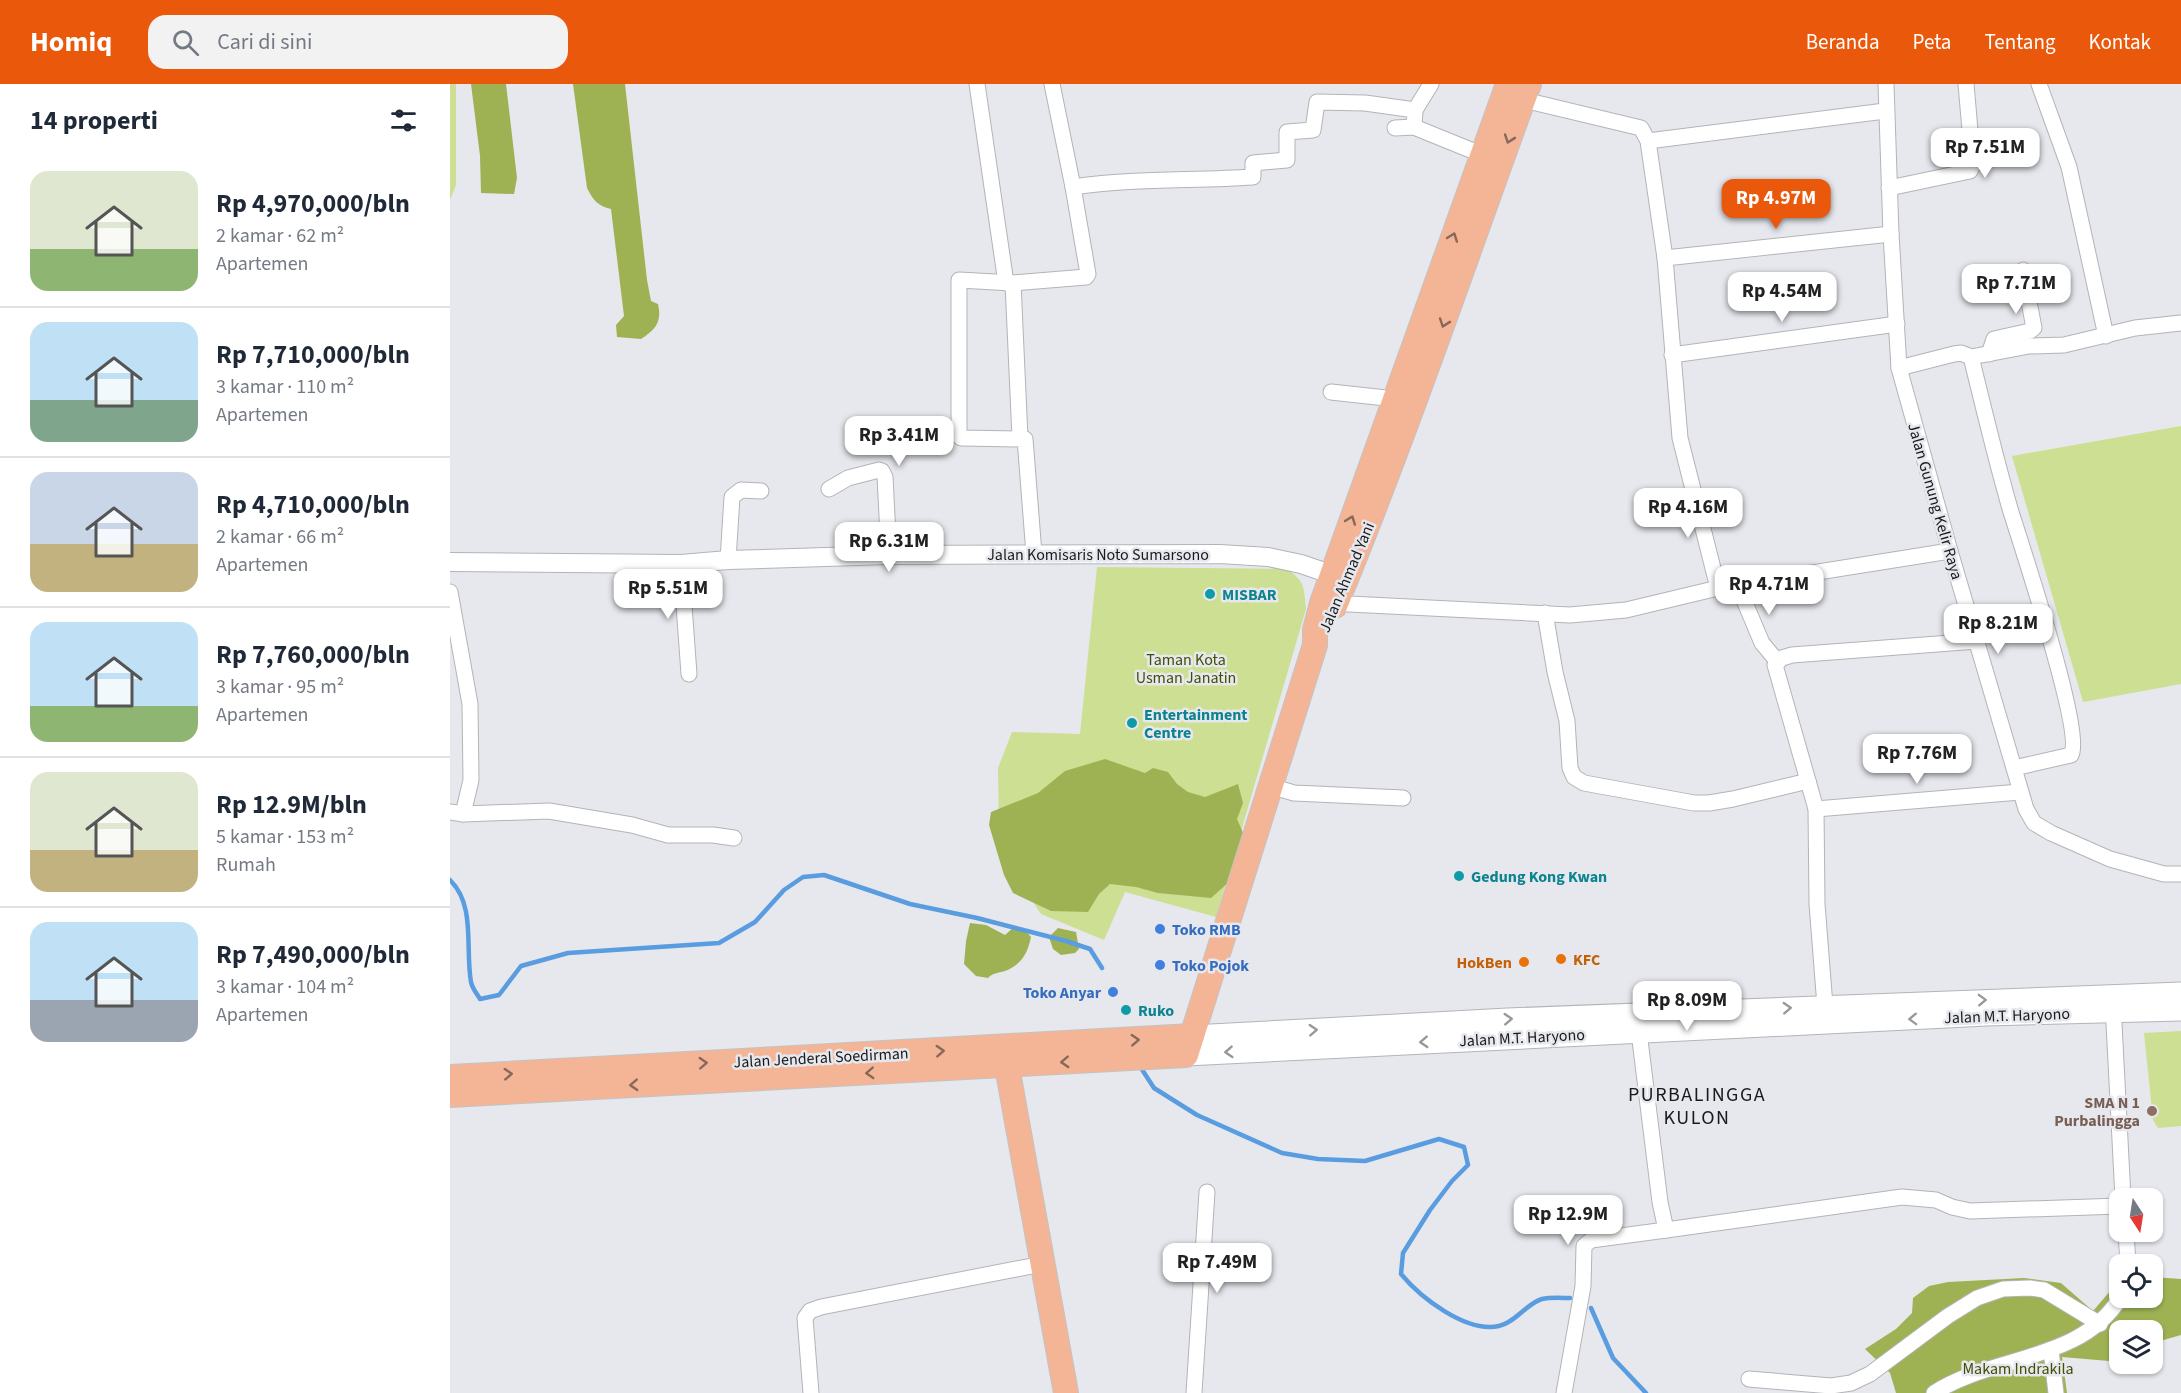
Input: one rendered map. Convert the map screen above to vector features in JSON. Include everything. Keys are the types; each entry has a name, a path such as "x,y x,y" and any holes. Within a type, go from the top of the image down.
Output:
{"main road":[{"name":"Jalan Ahmad Yani","path":"1339,577 1395,399 1483,154 1516,91"},
{"name":"Jalan Ahmad Yani","path":"1189,1046 1315,645 1325,633 1329,603 1439,337 1516,91"},
{"name":"Jalan M.T. Haryono","path":"1189,1046 1638,1023 2113,1003 2181,993"},
{"name":"Jalan M.T. Haryono","path":"1638,1023 1825,1006 2113,1003 2181,1010"},
{"name":"Jalan Jenderal Soedirman","path":"450,1095 1189,1046"},
{"name":"Jalan Jenderal Soedirman","path":"450,1077 1005,1057"},
{"path":"1005,1057 1066,1393"}],"street":[{"path":"977,84 1010,283 1020,438"},
{"path":"1034,554 1025,439 961,438 958,431 958,282 963,279 1010,283 1087,276 1073,187 1052,84"},
{"path":"1414,127 1415,110 1431,84"},
{"name":"Jalan Gunung Kelir Raya","path":"1886,84 1885,111 1899,357 1950,551 2020,792 2034,823 2051,833 2132,867 2164,874 2181,874"},
{"path":"1889,188 1971,171 1973,165 1966,84"},
{"path":"2039,84 2069,168 2104,330"},
{"path":"1516,91 1641,129 1648,141 1665,258 1680,438 1718,588"},
{"path":"1073,187 1131,181 1253,177 1253,163 1287,160 1287,132 1313,130 1317,102 1365,103 1415,110"},
{"path":"1648,141 1885,111"},
{"path":"1395,128 1414,127 1483,154"},
{"path":"1665,258 1891,234"},
{"path":"1990,348 1997,338 2030,331 2034,328 2023,270"},
{"path":"1899,357 1961,353 1971,357 1990,348 2064,345 2104,330 2181,323"},
{"path":"1672,355 1897,324"},
{"path":"1971,357 2011,511 2065,698 2073,746 2071,755 2014,768"},
{"path":"1331,392 1395,399"},
{"path":"829,489 856,475 882,471 885,477 889,555"},
{"path":"728,560 732,497 741,490 761,490"},
{"path":"1329,603 1570,615 1626,610 1718,588 1950,551"},
{"name":"Jalan Komisaris Noto Sumarsono","path":"450,562 681,564 728,560 889,555 1244,556 1268,557 1300,564 1339,577"},
{"path":"681,564 689,674"},
{"path":"1738,586 1762,643 1777,661 1776,669 1816,809 1816,903 1825,1006"},
{"path":"450,592 470,704 471,780 457,813 549,812 632,825 668,835 713,835 734,838"},
{"path":"1545,613 1555,672 1570,737 1570,768 1577,780 1694,803 1733,799 1808,781"},
{"path":"1777,661 1792,655 1977,641"},
{"path":"1270,786 1294,793 1403,798"},
{"path":"1816,809 2020,792"},
{"path":"2113,1003 2122,1188"},
{"path":"1638,1023 1660,1202 1666,1230"},
{"path":"1194,1393 1207,1192"},
{"path":"1564,1393 1582,1286 1584,1246 1591,1240 1902,1197 1936,1200 1952,1208 1970,1211 2109,1206"},
{"path":"811,1393 805,1340 805,1318 810,1311 1042,1264"},
{"path":"1749,1379 1831,1386 1851,1383 1870,1374 1938,1323 1977,1298 2003,1289 2044,1290 2100,1323"},
{"path":"1934,1393 1957,1381 2051,1350 2100,1323 2113,1308"},
{"path":"2051,1350 2056,1393"}],"green space":[{"path":"450,84 456,84 456,185 450,200"},
{"path":"471,84 506,84 517,178 514,194 481,193 480,156"},
{"path":"573,84 625,84 647,280 651,301 658,304 659,310 657,324 641,339 617,337 616,325 624,316 611,209 596,202 587,188"},
{"path":"2181,426 2181,684 2083,702 2012,456"},
{"name":"Taman Kota Usman Janatin","path":"1097,567 1286,569 1297,577 1302,585 1306,609 1216,917 1125,892 1104,940 1041,914 1015,875 999,828 998,768 1012,732 1080,734"},
{"path":"1105,759 1145,773 1153,768 1168,772 1177,784 1188,792 1205,797 1238,784 1243,803 1237,819 1247,842 1239,873 1211,898 1158,893 1136,887 1110,884 1099,894 1088,912 1051,911 1013,893 1004,875 989,825 991,812 1038,793 1065,771"},
{"path":"970,923 986,925 1005,935 1014,927 1025,930 1031,937 1026,953 1019,962 1005,971 988,978 976,976 964,964"},
{"path":"1058,928 1076,932 1079,949 1075,953 1061,955 1053,949 1049,937"},
{"path":"2181,1031 2181,1126 2158,1128 2153,1120 2144,1033"},
{"name":"Makam Indrakila","path":"2024,1278 2061,1283 2093,1311 2109,1292 2109,1308 2163,1308 2163,1278 2181,1279 2181,1335 2163,1340 2163,1320 2109,1320 2109,1361 2062,1357 2067,1393 1896,1393 1890,1373 1865,1349 1896,1329 1912,1313 1913,1298 1929,1286 1948,1282"}],"waterway":[{"path":"450,880 458,890 463,902 468,928 471,982 480,999 499,995 521,966 568,953 719,943 755,922 784,890 803,877 824,875 910,904 977,918 1090,949 1102,968"},
{"path":"1141,1068 1154,1088 1197,1115 1282,1153 1318,1159 1365,1161 1439,1139 1464,1147 1468,1165 1452,1181 1430,1210 1403,1253 1401,1274 1420,1293 1445,1312 1486,1327 1505,1324 1531,1304 1542,1299 1570,1298"},
{"path":"1591,1308 1613,1358 1646,1393"}],"place":[{"name":"MISBAR","path":"1210,594"},
{"name":"Entertainment Centre","path":"1132,723"},
{"name":"Gedung Kong Kwan","path":"1459,876"},
{"name":"Toko RMB","path":"1160,929"},
{"name":"KFC","path":"1561,959"},
{"name":"HokBen","path":"1524,962"},
{"name":"Toko Pojok","path":"1160,965"},
{"name":"Toko Anyar","path":"1113,992"},
{"name":"Ruko","path":"1126,1010"},
{"name":"SMA N 1 Purbalingga","path":"2152,1111"}],"district":[{"name":"PURBALINGGA KULON","path":"1697,1106"}]}
